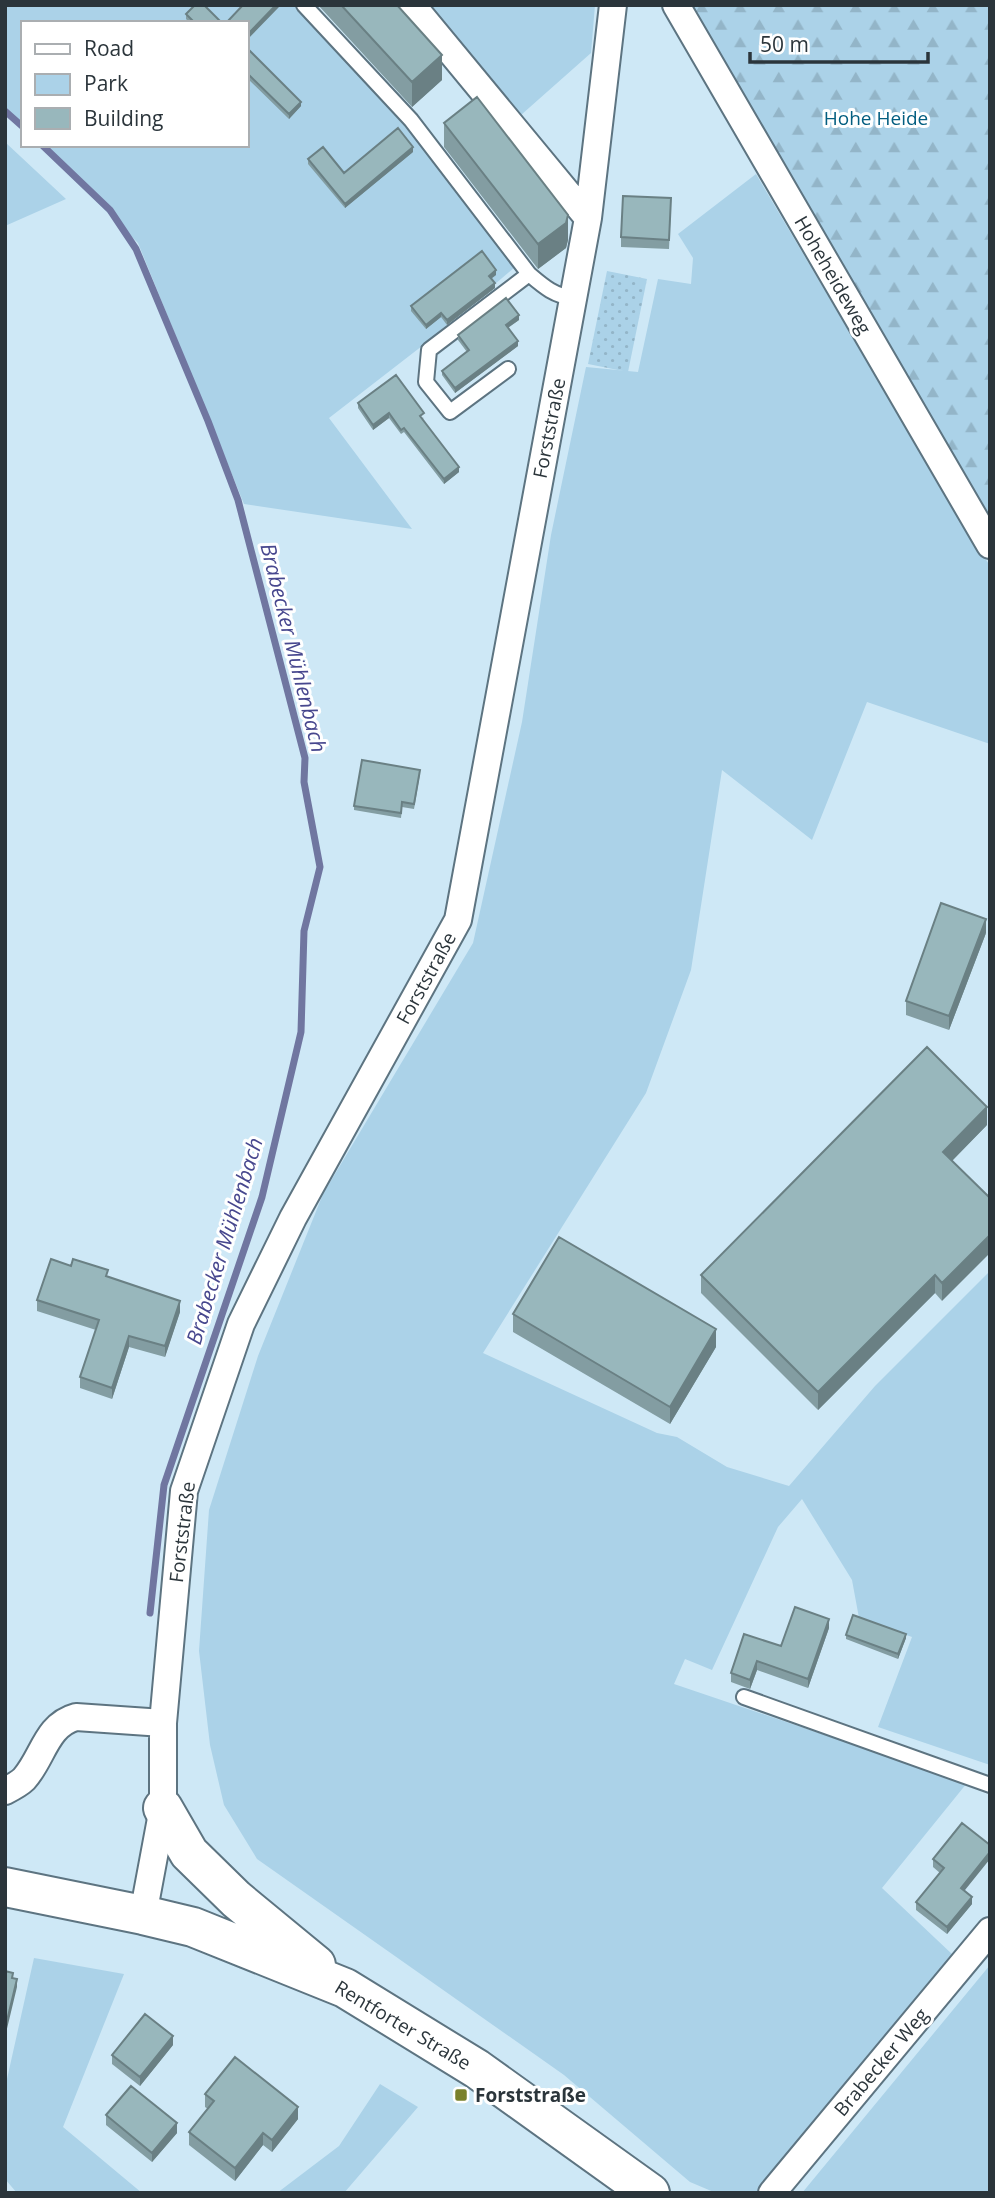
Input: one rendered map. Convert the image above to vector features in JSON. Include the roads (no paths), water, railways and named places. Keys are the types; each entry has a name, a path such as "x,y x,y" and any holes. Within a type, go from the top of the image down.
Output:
{"main road":[{"path":"163,1808 189,1853 236,1899 345,1988"},
{"name":"Rentforter Straße","path":"5,1887 193,1927 345,1988 477,2069 650,2193"}],"street":[{"path":"412,5 588,218"},
{"name":"Forststraße","path":"143,1915 163,1808 163,1723 184,1491 241,1324 293,1218 458,920 588,218 613,5"},
{"name":"Hoheheideweg","path":"676,5 990,545"},
{"path":"5,1791 23,1780 49,1737 63,1720 76,1717 163,1723"},
{"name":"Brabecker Weg","path":"772,2193 990,1931"}],"lane":[{"path":"304,5 411,120 529,274 548,290 574,298"},
{"path":"508,369 450,412 426,382 429,350 529,274"},
{"path":"744,1696 990,1785"}],"waterway":[{"name":"Brabecker Mühlenbach","path":"5,111 21,125"},
{"name":"Brabecker Mühlenbach","path":"44,147 110,210 136,249 208,421 238,500 305,758 304,782 320,867 304,931 301,1032 262,1197 164,1485 150,1613"}],"place":[{"name":"Forststraße","path":"461,2095"}],"park label":[{"name":"Hohe Heide","path":"876,118"}]}
